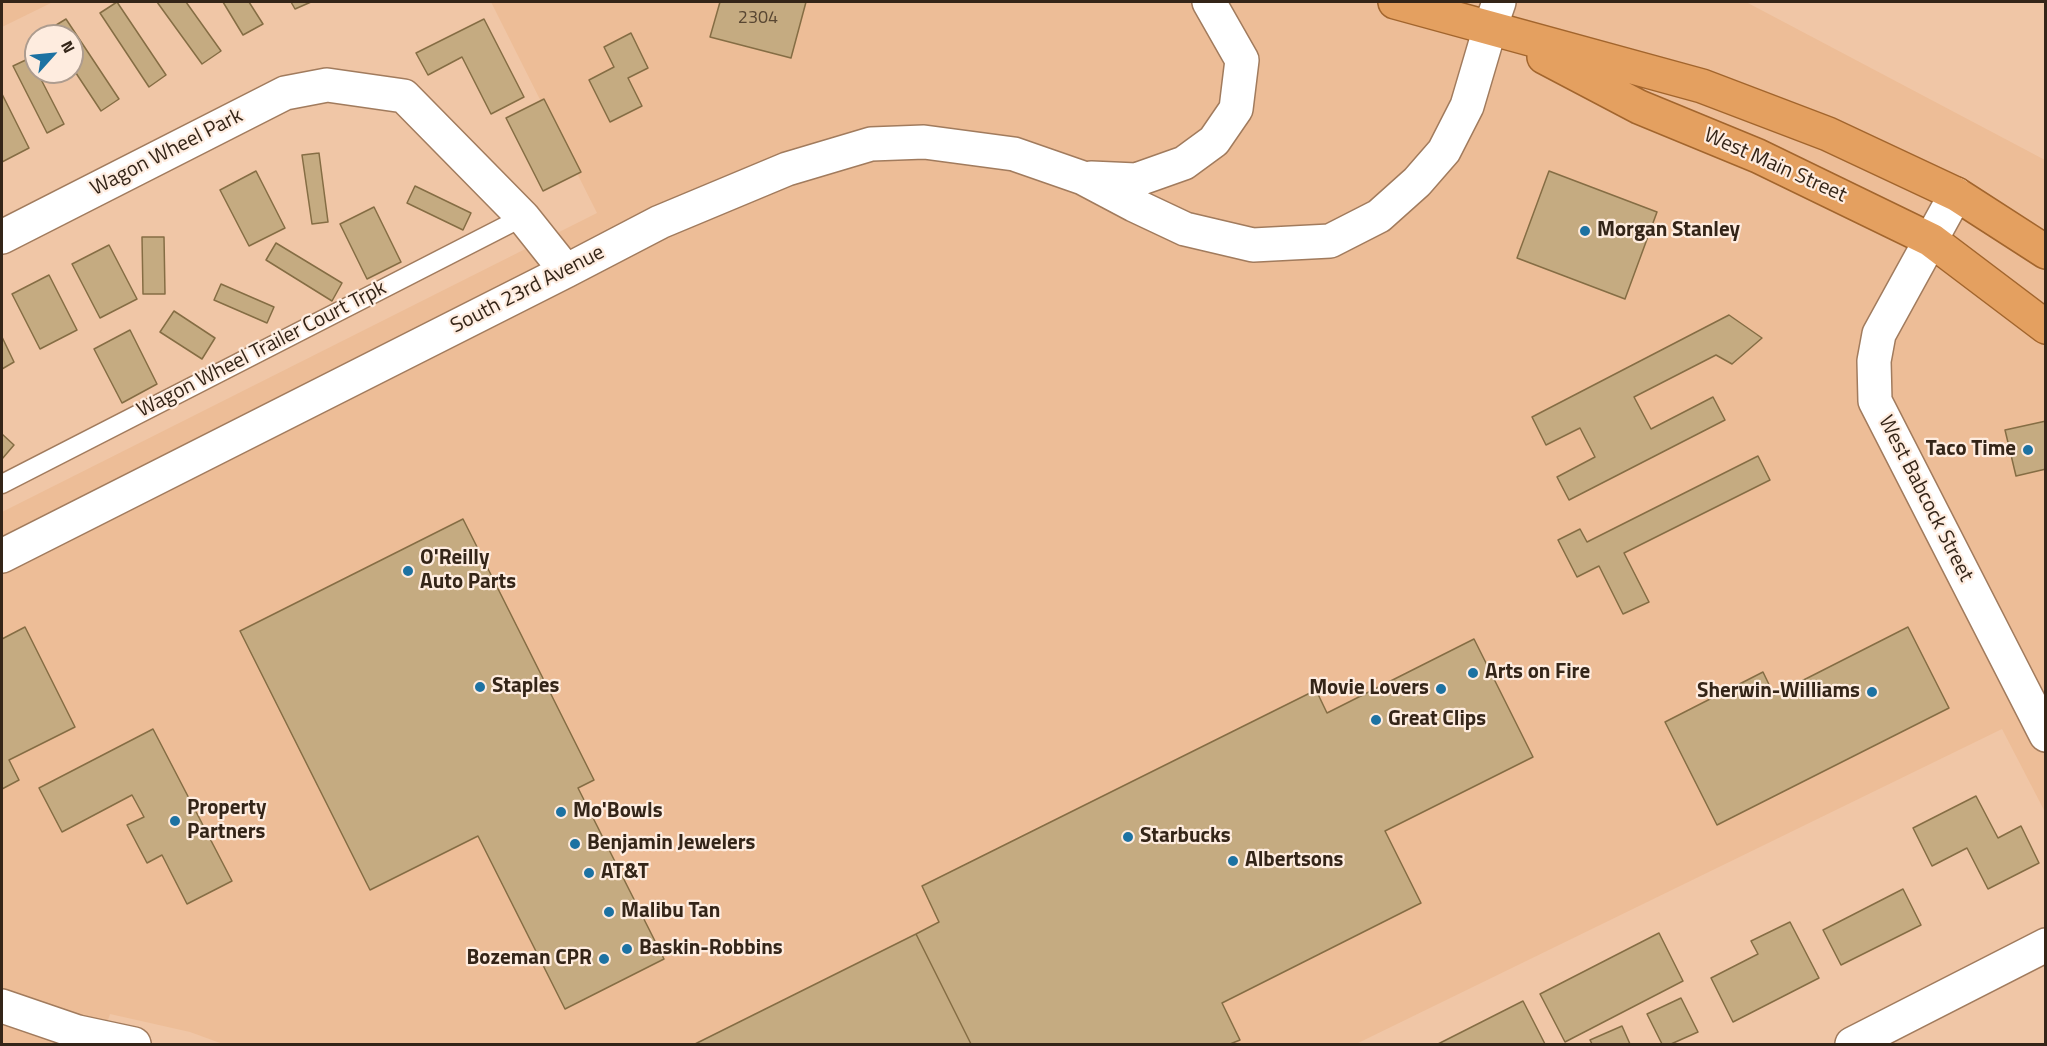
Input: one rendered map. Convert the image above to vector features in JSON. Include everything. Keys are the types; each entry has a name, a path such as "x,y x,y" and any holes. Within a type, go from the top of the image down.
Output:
{"highway":[{"name":"West Main Street","path":"1395,2 1494,15 1702,86 1828,134 1956,194 2046,252"},
{"name":"West Main Street","path":"1494,15 1639,107 1758,156 1931,240 2046,327"}],"street":[{"name":"South 23rd Avenue","path":"1083,178 1136,180 1184,164 1214,141 1236,109 1242,60 1209,2"},
{"name":"South 23rd Avenue","path":"2,556 660,222 787,169 871,144 924,142 1014,154 1083,178 1185,229 1253,245 1330,241 1379,216 1417,182 1444,151 1467,105 1494,15"},
{"name":"Wagon Wheel Park","path":"2,237 285,93 327,85 404,96 523,217"},
{"name":"West Babcock Street","path":"1956,194 1879,334 1874,362 1875,401 2046,735"},
{"path":"523,217 566,271"},
{"path":"1852,1044 2046,945"},
{"path":"2,1006 78,1032 128,1044"}],"lane":[{"name":"Wagon Wheel Trailer Court Trpk","path":"2,484 523,217"}],"shaded area":[{"path":"2,2 53,2 2,27"},
{"path":"491,2 1746,2 2045,160 2045,812 2002,729 1356,1044 223,1044 190,1032 110,1014 100,1044 2,1044 2,512 597,213"}],"building":[{"path":"117,2 166,75 149,87 100,13"},
{"path":"157,2 186,2 221,51 202,64"},
{"path":"223,2 249,2 263,24 243,35"},
{"path":"291,2 311,2 295,9"},
{"path":"720,2 806,2 791,58 710,37"},
{"path":"66,19 69,24 58,24"},
{"path":"484,19 524,97 491,114 462,57 428,75 416,53"},
{"path":"631,33 648,68 628,78 642,106 610,122 589,80 614,67 604,47"},
{"path":"84,46 119,99 101,111 83,84"},
{"path":"24,61 24,84 43,84 64,124 47,133 13,66"},
{"path":"2,94 29,148 2,162"},
{"path":"544,99 581,172 543,191 506,118"},
{"path":"319,153 328,222 312,224 302,155"},
{"path":"256,171 285,228 249,246 220,190"},
{"path":"1549,171 1657,212 1625,299 1517,258"},
{"path":"415,186 471,213 463,230 407,203"},
{"path":"374,207 401,262 367,279 340,224"},
{"path":"142,237 164,237 165,294 143,294"},
{"path":"276,243 342,283 332,301 266,260"},
{"path":"109,245 137,299 100,318 72,264"},
{"path":"49,275 77,330 40,349 12,294"},
{"path":"221,284 274,307 267,323 214,300"},
{"path":"174,311 215,338 202,359 160,332"},
{"path":"1729,315 1762,338 1732,364 1716,355 1634,397 1651,429 1713,397 1725,420 1569,500 1557,477 1595,457 1580,428 1546,445 1532,417"},
{"path":"130,330 157,384 122,403 94,349"},
{"path":"2,337 14,362 2,369"},
{"name":"Taco Time","path":"2046,421 2046,469 2016,476 2005,430"},
{"path":"2,434 14,445 2,459"},
{"path":"1758,456 1770,480 1624,553 1649,602 1623,614 1599,566 1577,577 1558,540 1580,529 1587,542"},
{"path":"463,519 594,780 578,788 664,959 565,1009 478,836 370,890 240,631"},
{"path":"25,627 75,727 9,760 19,780 2,789 2,639"},
{"path":"1908,627 1949,708 1717,825 1665,722 1763,672 1774,695"},
{"path":"1474,639 1533,757 1385,831 1421,903 1222,1003 1240,1040 1230,1044 971,1044 916,934 939,922 922,886 1316,690 1327,713"},
{"path":"153,729 232,881 187,904 162,855 147,863 127,825 144,817 132,795 62,832 39,788"},
{"path":"1976,796 1998,838 2021,826 2039,863 1988,889 1967,848 1932,866 1913,828"},
{"path":"1903,889 1921,925 1841,965 1823,930"},
{"path":"1790,922 1819,978 1733,1022 1711,978 1758,954 1751,941"},
{"path":"1659,933 1683,981 1565,1042 1540,994"},
{"path":"916,934 971,1044 695,1044"},
{"path":"1681,998 1698,1032 1671,1044 1662,1044 1647,1014"},
{"path":"1523,1001 1545,1044 1438,1044"},
{"path":"1622,1026 1630,1044 1592,1044 1590,1040"}],"place":[{"name":"Morgan Stanley","path":"1585,231"},
{"name":"Taco Time","path":"2028,450"},
{"name":"O'Reilly Auto Parts","path":"408,571"},
{"name":"Arts on Fire","path":"1473,673"},
{"name":"Staples","path":"480,687"},
{"name":"Movie Lovers","path":"1441,689"},
{"name":"Sherwin-Williams","path":"1872,692"},
{"name":"Great Clips","path":"1376,720"},
{"name":"Mo'Bowls","path":"561,812"},
{"name":"Property Partners","path":"175,821"},
{"name":"Starbucks","path":"1128,837"},
{"name":"Benjamin Jewelers","path":"575,844"},
{"name":"Albertsons","path":"1233,861"},
{"name":"AT&T","path":"589,873"},
{"name":"Malibu Tan","path":"609,912"},
{"name":"Baskin-Robbins","path":"627,949"},
{"name":"Bozeman CPR","path":"604,959"}]}
